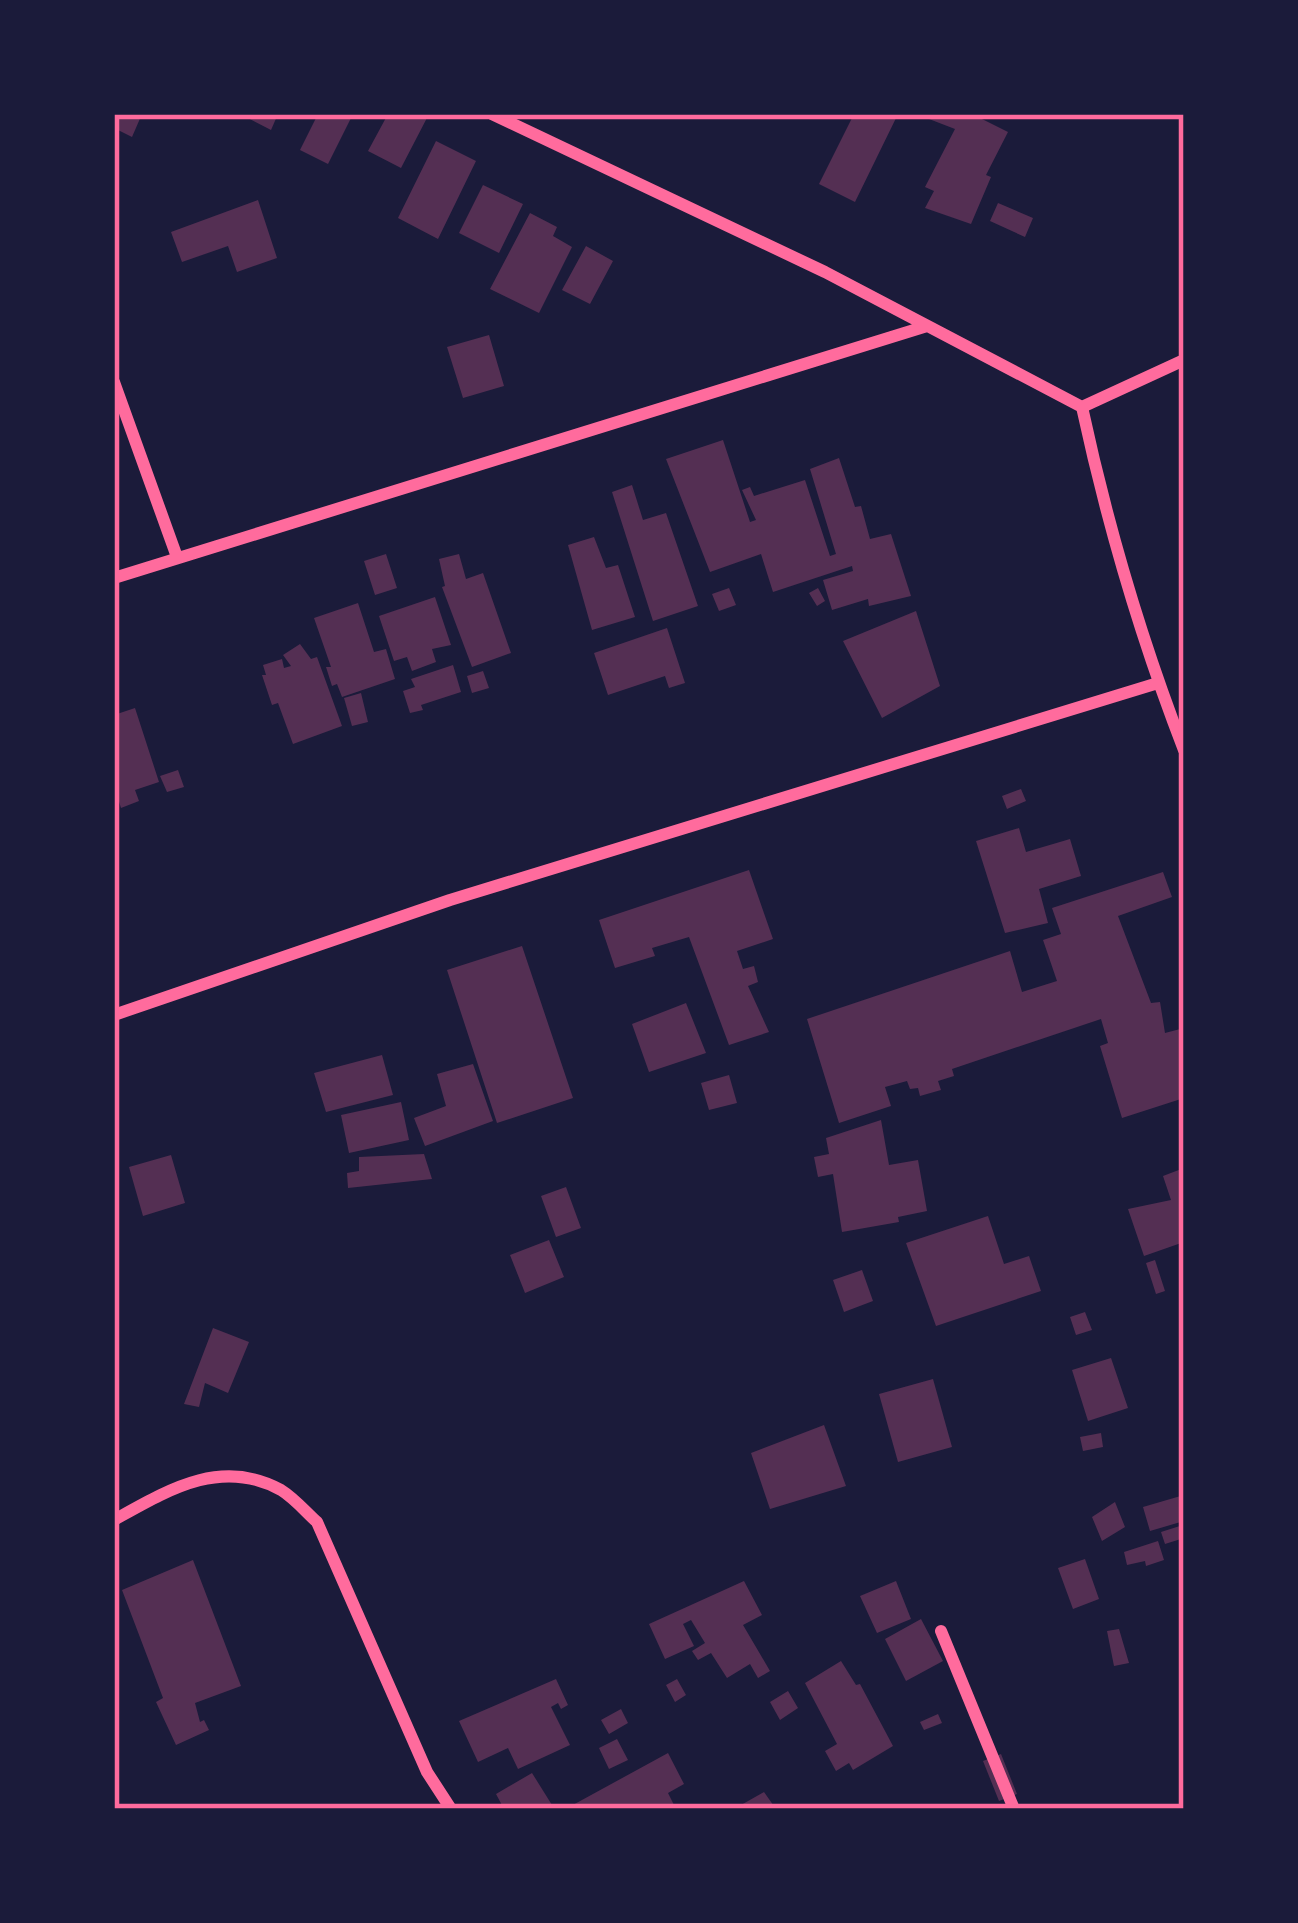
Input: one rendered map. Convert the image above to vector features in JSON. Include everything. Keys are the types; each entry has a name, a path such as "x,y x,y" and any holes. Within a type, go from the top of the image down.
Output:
{"street":[{"path":"492,114 786,253 1082,406"},
{"path":"114,578 927,326"},
{"path":"1082,406 1184,360"},
{"path":"114,382 177,557"},
{"path":"1082,406 1100,491 1158,683 1184,750"},
{"path":"114,1015 450,900 1158,683"},
{"path":"114,1520 175,1486 236,1474 284,1491 317,1522 427,1772 451,1809"},
{"path":"940,1631 1014,1809"}],"building":[{"path":"114,114 142,114 132,137 114,128"},
{"path":"240,114 278,114 271,130"},
{"path":"318,114 351,118 328,164 300,150"},
{"path":"388,114 429,114 401,168 368,151"},
{"path":"854,114 898,114 855,202 819,184"},
{"path":"916,114 972,114 1008,132 986,175 991,177 971,224 925,208 934,191 925,187 955,129"},
{"path":"436,141 476,161 438,239 398,218"},
{"path":"483,185 523,204 499,253 459,233"},
{"path":"258,200 277,258 237,272 228,246 182,262 171,232"},
{"path":"998,203 1033,218 1025,237 990,221"},
{"path":"530,213 557,227 553,236 572,247 539,313 490,289"},
{"path":"586,246 613,261 590,304 562,290"},
{"path":"489,335 504,386 463,398 447,347"},
{"path":"723,440 750,522 756,520 742,490 750,487 754,496 805,480 830,556 836,554 810,469 839,458 870,539 891,534 911,596 869,606 868,599 832,610 823,580 853,571 852,566 773,592 761,554 710,572 666,459"},
{"path":"632,485 643,520 666,513 698,606 653,621 612,492"},
{"path":"594,537 606,568 618,565 635,617 592,630 568,545"},
{"path":"386,554 397,588 375,595 364,561"},
{"path":"459,554 466,579 483,573 511,653 472,667 442,587 439,559"},
{"path":"729,588 736,605 719,611 712,594"},
{"path":"818,588 825,601 817,606 809,593"},
{"path":"435,597 451,645 432,649 436,662 412,671 407,657 394,661 379,616"},
{"path":"358,603 374,652 386,649 395,679 342,697 337,684 332,686 326,667 331,667 314,618"},
{"path":"916,611 940,686 882,718 843,641"},
{"path":"667,628 685,683 669,688 665,676 608,695 594,653"},
{"path":"300,644 311,659 317,657 342,726 293,744 262,675 266,675 263,665 282,659 284,668 291,666 283,655"},
{"path":"453,665 461,692 410,713 403,691 415,687 411,679"},
{"path":"483,671 489,688 472,693 467,676"},
{"path":"361,693 368,722 352,726 344,698"},
{"path":"135,708 159,782 135,790 139,801 121,808 114,786 114,715"},
{"path":"178,770 184,787 167,792 160,776"},
{"path":"1021,789 1026,801 1007,809 1002,796"},
{"path":"1019,828 1026,852 1070,839 1081,876 1039,889 1048,923 1005,933 976,841"},
{"path":"749,870 773,939 737,951 743,969 754,966 758,982 748,986 769,1032 729,1045 689,937 652,948 655,956 615,968 599,920"},
{"path":"1163,872 1172,897 1118,916 1151,1003 1160,1002 1165,1033 1184,1028 1184,1098 1122,1118 1100,1046 1108,1043 1101,1019 952,1069 954,1076 938,1081 941,1090 920,1096 918,1088 910,1089 907,1081 885,1087 891,1106 839,1123 807,1019 1010,951 1022,992 1057,981 1043,940 1061,934 1052,908"},
{"path":"522,946 573,1098 497,1123 447,970"},
{"path":"686,1003 706,1053 649,1072 632,1024"},
{"path":"382,1055 393,1095 326,1112 314,1073"},
{"path":"473,1064 493,1121 425,1146 414,1118 446,1106 437,1074"},
{"path":"729,1075 737,1103 709,1110 701,1083"},
{"path":"401,1102 409,1140 349,1153 341,1115"},
{"path":"881,1120 889,1165 918,1160 927,1211 898,1217 899,1222 842,1232 833,1174 818,1177 814,1157 829,1154 826,1138"},
{"path":"424,1154 432,1179 348,1188 347,1173 359,1171 359,1157"},
{"path":"171,1155 185,1203 143,1216 129,1167"},
{"path":"1184,1168 1184,1242 1144,1256 1128,1209 1171,1200 1163,1176"},
{"path":"566,1187 581,1228 556,1237 541,1196"},
{"path":"988,1216 1004,1264 1029,1256 1041,1291 936,1326 906,1243"},
{"path":"549,1240 564,1277 525,1293 510,1255"},
{"path":"1155,1260 1165,1291 1156,1294 1146,1263"},
{"path":"862,1270 873,1301 844,1312 833,1280"},
{"path":"1085,1312 1092,1330 1076,1335 1070,1317"},
{"path":"213,1328 249,1342 228,1393 205,1383 199,1407 184,1404"},
{"path":"1111,1358 1128,1408 1088,1421 1072,1370"},
{"path":"933,1379 952,1447 898,1462 879,1394"},
{"path":"824,1425 846,1486 770,1509 751,1453"},
{"path":"1101,1433 1103,1447 1083,1451 1080,1437"},
{"path":"1184,1495 1184,1521 1150,1531 1143,1507"},
{"path":"1115,1502 1125,1527 1102,1541 1092,1517"},
{"path":"1183,1525 1184,1538 1165,1544 1161,1532"},
{"path":"1158,1541 1164,1560 1127,1565 1124,1552"},
{"path":"1085,1559 1099,1599 1073,1609 1058,1568"},
{"path":"193,1560 241,1686 195,1703 200,1722 204,1720 209,1730 176,1745 156,1702 163,1698 122,1590"},
{"path":"744,1581 762,1615 743,1625 770,1671 758,1678 750,1664 727,1678 711,1653 698,1660 692,1651 705,1643 691,1620 683,1624 694,1646 665,1659 649,1624"},
{"path":"896,1581 911,1619 877,1633 860,1596"},
{"path":"921,1619 943,1661 906,1681 885,1639"},
{"path":"1119,1629 1129,1663 1114,1666 1107,1631"},
{"path":"841,1661 856,1685 860,1684 893,1746 853,1770 849,1763 836,1771 825,1751 837,1744 805,1683"},
{"path":"556,1679 568,1705 551,1707 570,1745 518,1769 508,1748 478,1762 459,1721"},
{"path":"677,1679 686,1695 675,1702 666,1685"},
{"path":"788,1691 798,1708 780,1720 770,1702"},
{"path":"621,1709 628,1723 609,1734 601,1720"},
{"path":"938,1714 942,1723 924,1730 920,1722"},
{"path":"617,1739 628,1760 609,1769 599,1748"},
{"path":"668,1753 684,1784 668,1793 676,1809 572,1809 571,1806"},
{"path":"1001,1754 1017,1794 999,1801 983,1761"},
{"path":"532,1773 552,1805 504,1809 496,1794"},
{"path":"764,1792 776,1809 744,1809 741,1805"}]}
